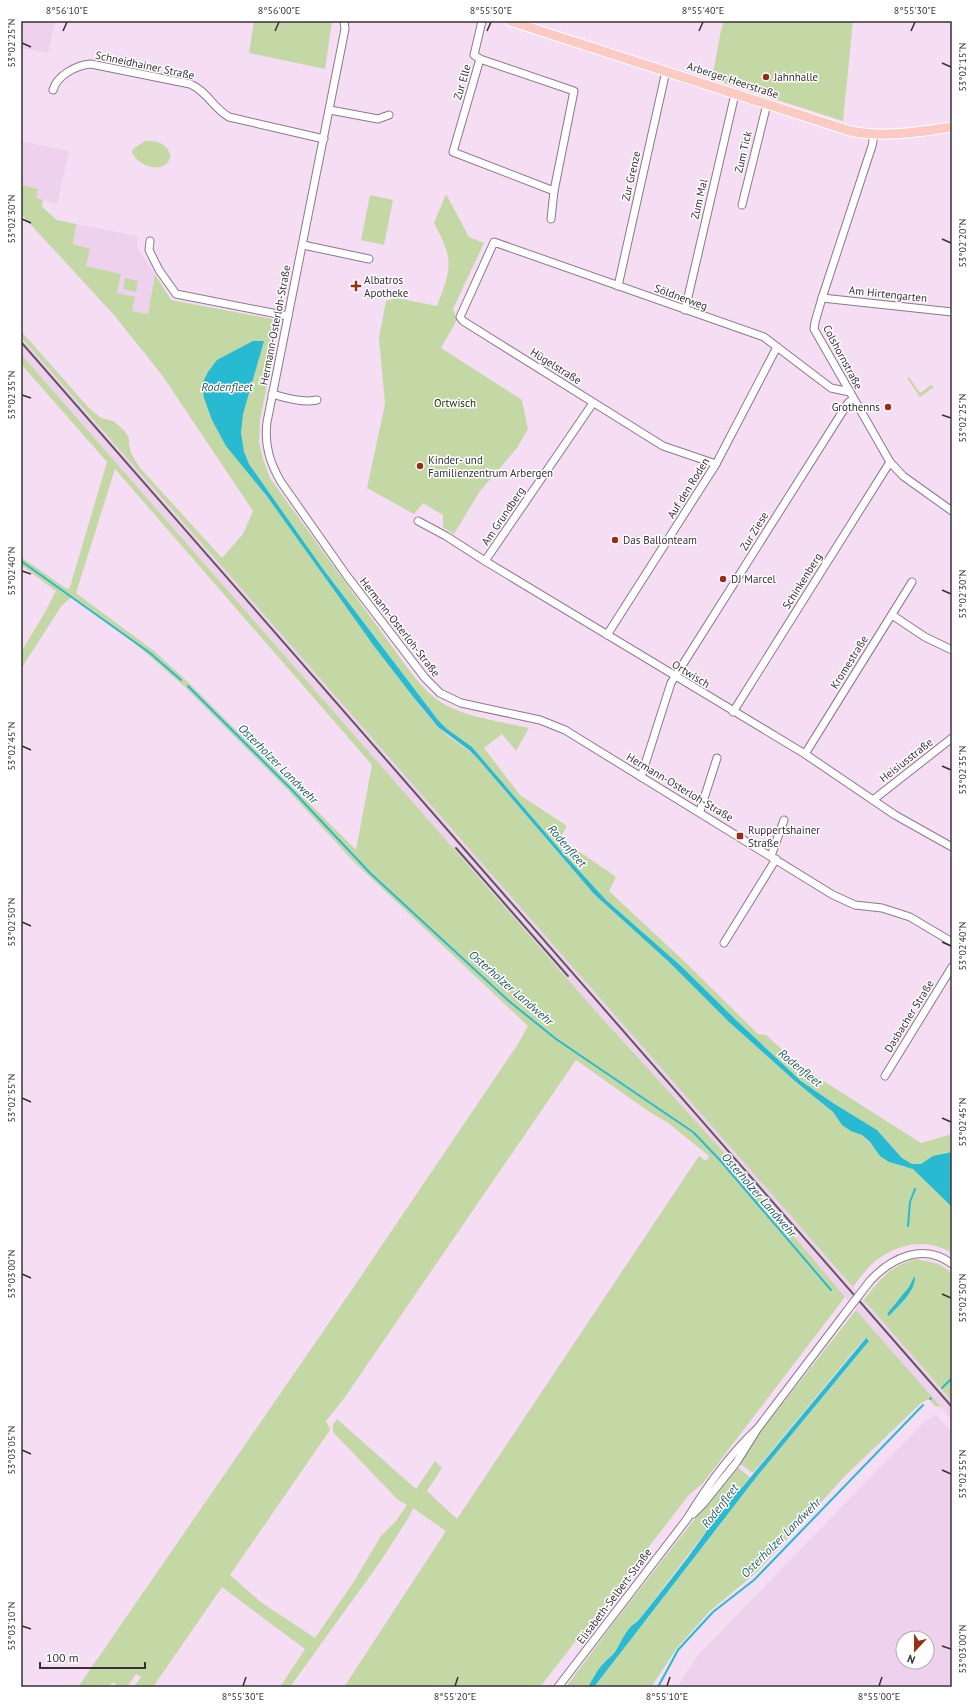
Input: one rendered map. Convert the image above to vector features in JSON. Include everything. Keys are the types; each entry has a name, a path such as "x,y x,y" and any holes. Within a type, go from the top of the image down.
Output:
{"main road":[{"name":"Arberger Heerstraße","path":"510,21 834,126 874,135 896,134 952,127"}],"street":[{"name":"Hermann-Osterloh-Straße","path":"349,21 345,25 330,110 266,430 268,457 281,482 347,576 432,686 451,699 464,704 540,720 557,726 700,811 846,902 863,907 882,908 904,915 952,942"},
{"name":"Zur Elle","path":"482,21 474,55 480,59 453,152 554,191"},
{"path":"480,59 574,91 554,191 551,219"},
{"name":"Schneidhainer Straße","path":"53,90 55,84 73,69 82,65 91,64 190,84 200,89 216,108 229,117 324,139"},
{"name":"Zur Grenze","path":"618,286 666,71"},
{"name":"Zum Mal","path":"684,310 735,94"},
{"name":"Zum Tick","path":"742,205 767,104"},
{"path":"330,110 378,119 389,115"},
{"name":"Colshornstraße","path":"874,135 868,160 822,298 814,329 890,462 903,476 952,510"},
{"path":"150,241 149,250 159,270 176,294 288,316"},
{"name":"Söldnerweg","path":"494,242 764,337 831,388 852,396"},
{"name":"Hügelstraße","path":"494,242 460,317 463,321 663,446 716,464"},
{"path":"303,245 369,259"},
{"name":"Am Hirtengarten","path":"822,298 952,312"},
{"name":"Auf den Roden","path":"607,635 716,464 777,347"},
{"path":"272,394 293,399 311,401 317,400"},
{"name":"Zur Ziese","path":"641,777 670,683 852,396"},
{"name":"Am Grundberg","path":"485,561 593,403"},
{"name":"Schinkenberg","path":"733,712 890,462"},
{"name":"Ortwisch","path":"418,521 446,536 675,677 805,754 895,814 952,847"},
{"name":"Kromestraße","path":"805,754 912,582"},
{"path":"892,615 925,637 952,650"},
{"name":"Heisiusstraße","path":"873,800 952,738"},
{"path":"700,811 717,758"},
{"path":"724,943 774,858 784,820"},
{"name":"Dasbacher Straße","path":"885,1076 952,967"},
{"name":"Elisabeth-Selbert-Straße","path":"558,1687 687,1519 703,1504 736,1463 758,1428 877,1272 894,1260 913,1254 927,1254 938,1257 952,1264"}],"shaded area":[{"path":"21,21 55,21 48,53 21,48"},
{"path":"21,141 69,151 57,204 36,198 38,189 21,185"},
{"path":"76,224 138,236 138,249 155,274 148,314 132,311 117,293 121,274 86,266 73,244"},
{"path":"21,337 716,1129 952,1401 952,1420 845,1297 720,1148 592,1007 21,354"},
{"path":"936,1415 952,1432 952,1687 677,1687 698,1655 924,1422"}],"green space":[{"path":"254,21 332,21 325,69 249,53"},
{"path":"724,21 853,21 843,121 712,79"},
{"path":"145,141 158,142 167,148 171,156 166,164 161,167 151,167 137,160 132,152 133,149"},
{"path":"21,185 38,189 36,198 43,200 42,207 57,220 76,224 73,244 90,249 86,266 121,274 117,293 135,297 132,311 148,314 155,274 171,300 272,319 274,322 270,341 268,381 260,420 259,442 270,478 413,676 428,692 453,709 486,719 529,728 516,751 502,734 484,748 520,795 567,826 560,838 616,877 609,891 686,963 758,1034 766,1035 800,1066 921,1143 952,1134 952,1253 932,1245 922,1244 901,1247 882,1256 873,1263 853,1287 21,337 21,331 88,407 101,418 113,421 124,430 129,438 129,445 132,455 140,468 222,558 243,534 253,511 162,375 114,315 21,214","holes":["249,464 323,569 438,720 447,729 472,747 562,852 606,900 681,966 801,1081 877,1130 906,1162 905,1167 889,1162 862,1135 842,1125 833,1112 796,1082 728,1021 669,962 594,894 478,759 438,727 425,712 244,467"]},
{"path":"446,194 469,237 484,243 453,309 457,320 441,348 522,400 528,429 517,448 480,491 454,534 443,527 443,515 423,503 414,514 367,488 385,404 379,338 386,301 397,298 437,306 446,282 449,264 445,246 434,223"},
{"path":"370,195 393,200 384,245 361,240"},
{"path":"125,278 138,281 136,292 123,289"},
{"path":"21,354 592,1007 720,1148 845,1297 703,1483 689,1495 540,1687 344,1687 446,1531 413,1508 409,1517 380,1562 290,1687 280,1687 305,1649 222,1587 153,1687 134,1687 141,1677 136,1674 127,1687 117,1687 115,1683 113,1683 106,1687 78,1687 353,1288 518,1044 528,1026 353,861 287,789 185,687 124,634 72,597 62,605 21,669 21,652 56,591 21,565 21,557 67,589 70,587 107,462 21,364","holes":["115,469 372,765 356,850 188,682 154,651 76,593","576,1060 648,1111 667,1122 709,1156 706,1161 699,1156 457,1519 427,1491 442,1468 435,1461 416,1489 337,1419 333,1425 333,1432 398,1500 407,1505 396,1521 381,1536 353,1583 315,1638 262,1603 230,1575 330,1430 326,1421 345,1397"]},
{"path":"909,377 920,393 931,385 934,387 920,397 907,378"},
{"path":"916,1259 939,1264 952,1273 952,1401 864,1300 886,1274 899,1265"},
{"path":"856,1310 941,1407 935,1406 929,1399 921,1403 845,1476 757,1572 710,1611 677,1648 651,1687 594,1687 758,1475 869,1341 865,1338 753,1473 739,1463 761,1431"},
{"path":"736,1466 750,1477 740,1490 731,1495 720,1508 704,1534 638,1621 634,1623 614,1653 603,1664 588,1687 566,1687 615,1621"}],"water":[{"path":"253,341 264,341 243,414 241,433 244,452 249,464 323,569 438,720 447,729 472,747 562,852 606,900 681,966 801,1081 877,1130 902,1158 912,1164 921,1164 933,1156 952,1152 952,1207 913,1169 889,1162 880,1156 870,1142 862,1135 851,1131 842,1125 833,1112 796,1082 728,1021 669,962 594,894 478,759 469,750 438,727 414,698 374,646 266,495 226,446 212,420 204,398 202,384 208,372 217,360"},
{"path":"914,1277 914,1283 909,1293 902,1303 889,1316 887,1314 909,1287"},
{"path":"866,1338 869,1341 758,1475 594,1687 588,1687 599,1669 615,1652 630,1627 638,1621 688,1557 704,1535 723,1504 733,1494 740,1490"}],"waterway":[{"name":"Osterholzer Landwehr","path":"21,561 150,653 181,680"},
{"name":"Osterholzer Landwehr","path":"188,686 292,790 370,873 510,1002 556,1039 693,1132 719,1159 831,1290"},
{"name":"Rodenfleet","path":"908,1226 910,1202 915,1189"},
{"path":"942,1388 952,1378"},
{"name":"Osterholzer Landwehr","path":"658,1687 678,1650 713,1612 754,1580 923,1405"}],"railway":[{"path":"21,342 952,1407"},
{"path":"456,848 568,976"}],"place":[{"name":"Jahnhalle","path":"766,77"},
{"name":"Albatros Apotheke","path":"356,286"},
{"name":"Grothenns","path":"888,407"},
{"name":"Kinder- und Familienzentrum Arbergen","path":"420,466"},
{"name":"Das Ballonteam","path":"615,540"},
{"name":"DJ Marcel","path":"723,579"},
{"name":"Ruppertshainer Straße","path":"740,836"}]}
